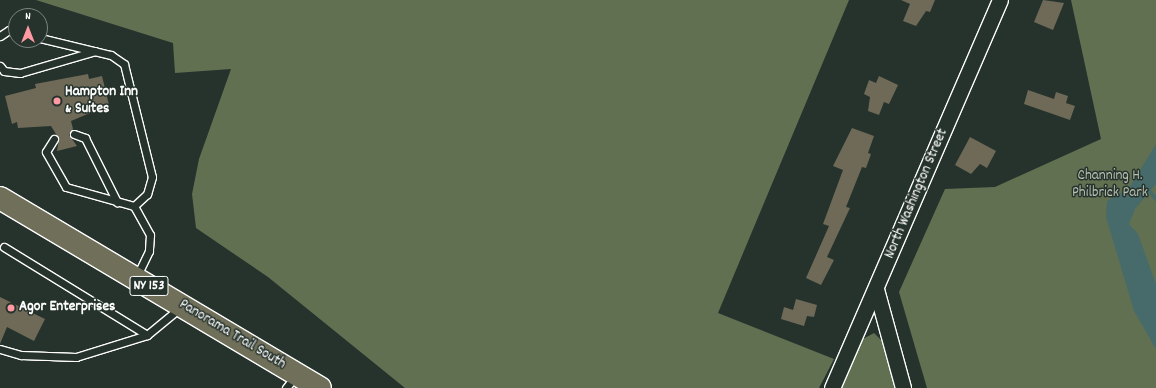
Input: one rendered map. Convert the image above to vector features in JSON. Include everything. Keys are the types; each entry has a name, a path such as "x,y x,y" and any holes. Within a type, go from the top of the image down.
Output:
{"main road":[{"name":"Panorama Trail South","path":"0,198 182,306 292,381 320,388"}],"street":[{"name":"North Washington Street","path":"832,388 1000,0"},
{"path":"876,289 903,388"}],"lane":[{"path":"48,40 111,55 124,64 152,177 147,194 134,206"},
{"path":"0,66 4,71 20,73 95,51"},
{"path":"74,134 86,138 117,202"},
{"path":"54,139 46,152 66,187 134,206 150,235 149,251 136,278"},
{"path":"4,247 147,335"},
{"path":"0,349 21,355 76,357 147,335 182,306"}],"green space":[{"path":"36,0 849,0 718,313 834,359 819,388 405,388 268,277 196,228 192,194 199,159 231,69 175,73 173,43"},
{"name":"Channing H. Philbrick Park","path":"1071,0 1156,0 1156,388 927,388 899,292 945,189 995,187 1101,139"},
{"path":"874,333 884,343 897,388 838,388 863,339"}],"water":[{"path":"1156,144 1156,184 1135,209 1129,224 1138,234 1156,284 1156,349 1134,311 1106,217 1107,201 1129,188"}],"building":[{"path":"901,0 935,0 930,12 926,11 916,26 903,21 910,4"},
{"path":"1043,0 1064,3 1053,30 1034,22"},
{"name":"Hampton Inn & Suites","path":"88,74 89,79 102,76 109,105 71,121 73,129 69,135 77,146 57,151 59,139 51,126 18,128 17,122 12,124 5,96 36,88 35,84"},
{"path":"879,76 898,85 889,104 884,102 879,115 868,111 870,97 864,94 869,80 876,83"},
{"path":"1028,90 1054,99 1056,92 1068,96 1066,103 1075,106 1070,120 1024,104"},
{"path":"852,128 874,136 868,153 871,154 866,168 862,167 846,207 850,208 827,257 834,260 821,285 806,278 829,226 823,224 843,170 833,166"},
{"path":"970,137 996,151 987,168 980,164 971,174 955,165"},
{"name":"Agor Enterprises","path":"0,297 45,319 34,341 7,327 0,344"},
{"path":"796,299 817,305 814,317 807,316 804,326 781,319 784,307 793,310"}],"waterway":[{"path":"1146,187 1156,199"}],"place":[{"name":"Hampton Inn & Suites","path":"57,101"},
{"name":"Agor Enterprises","path":"11,308"}]}
